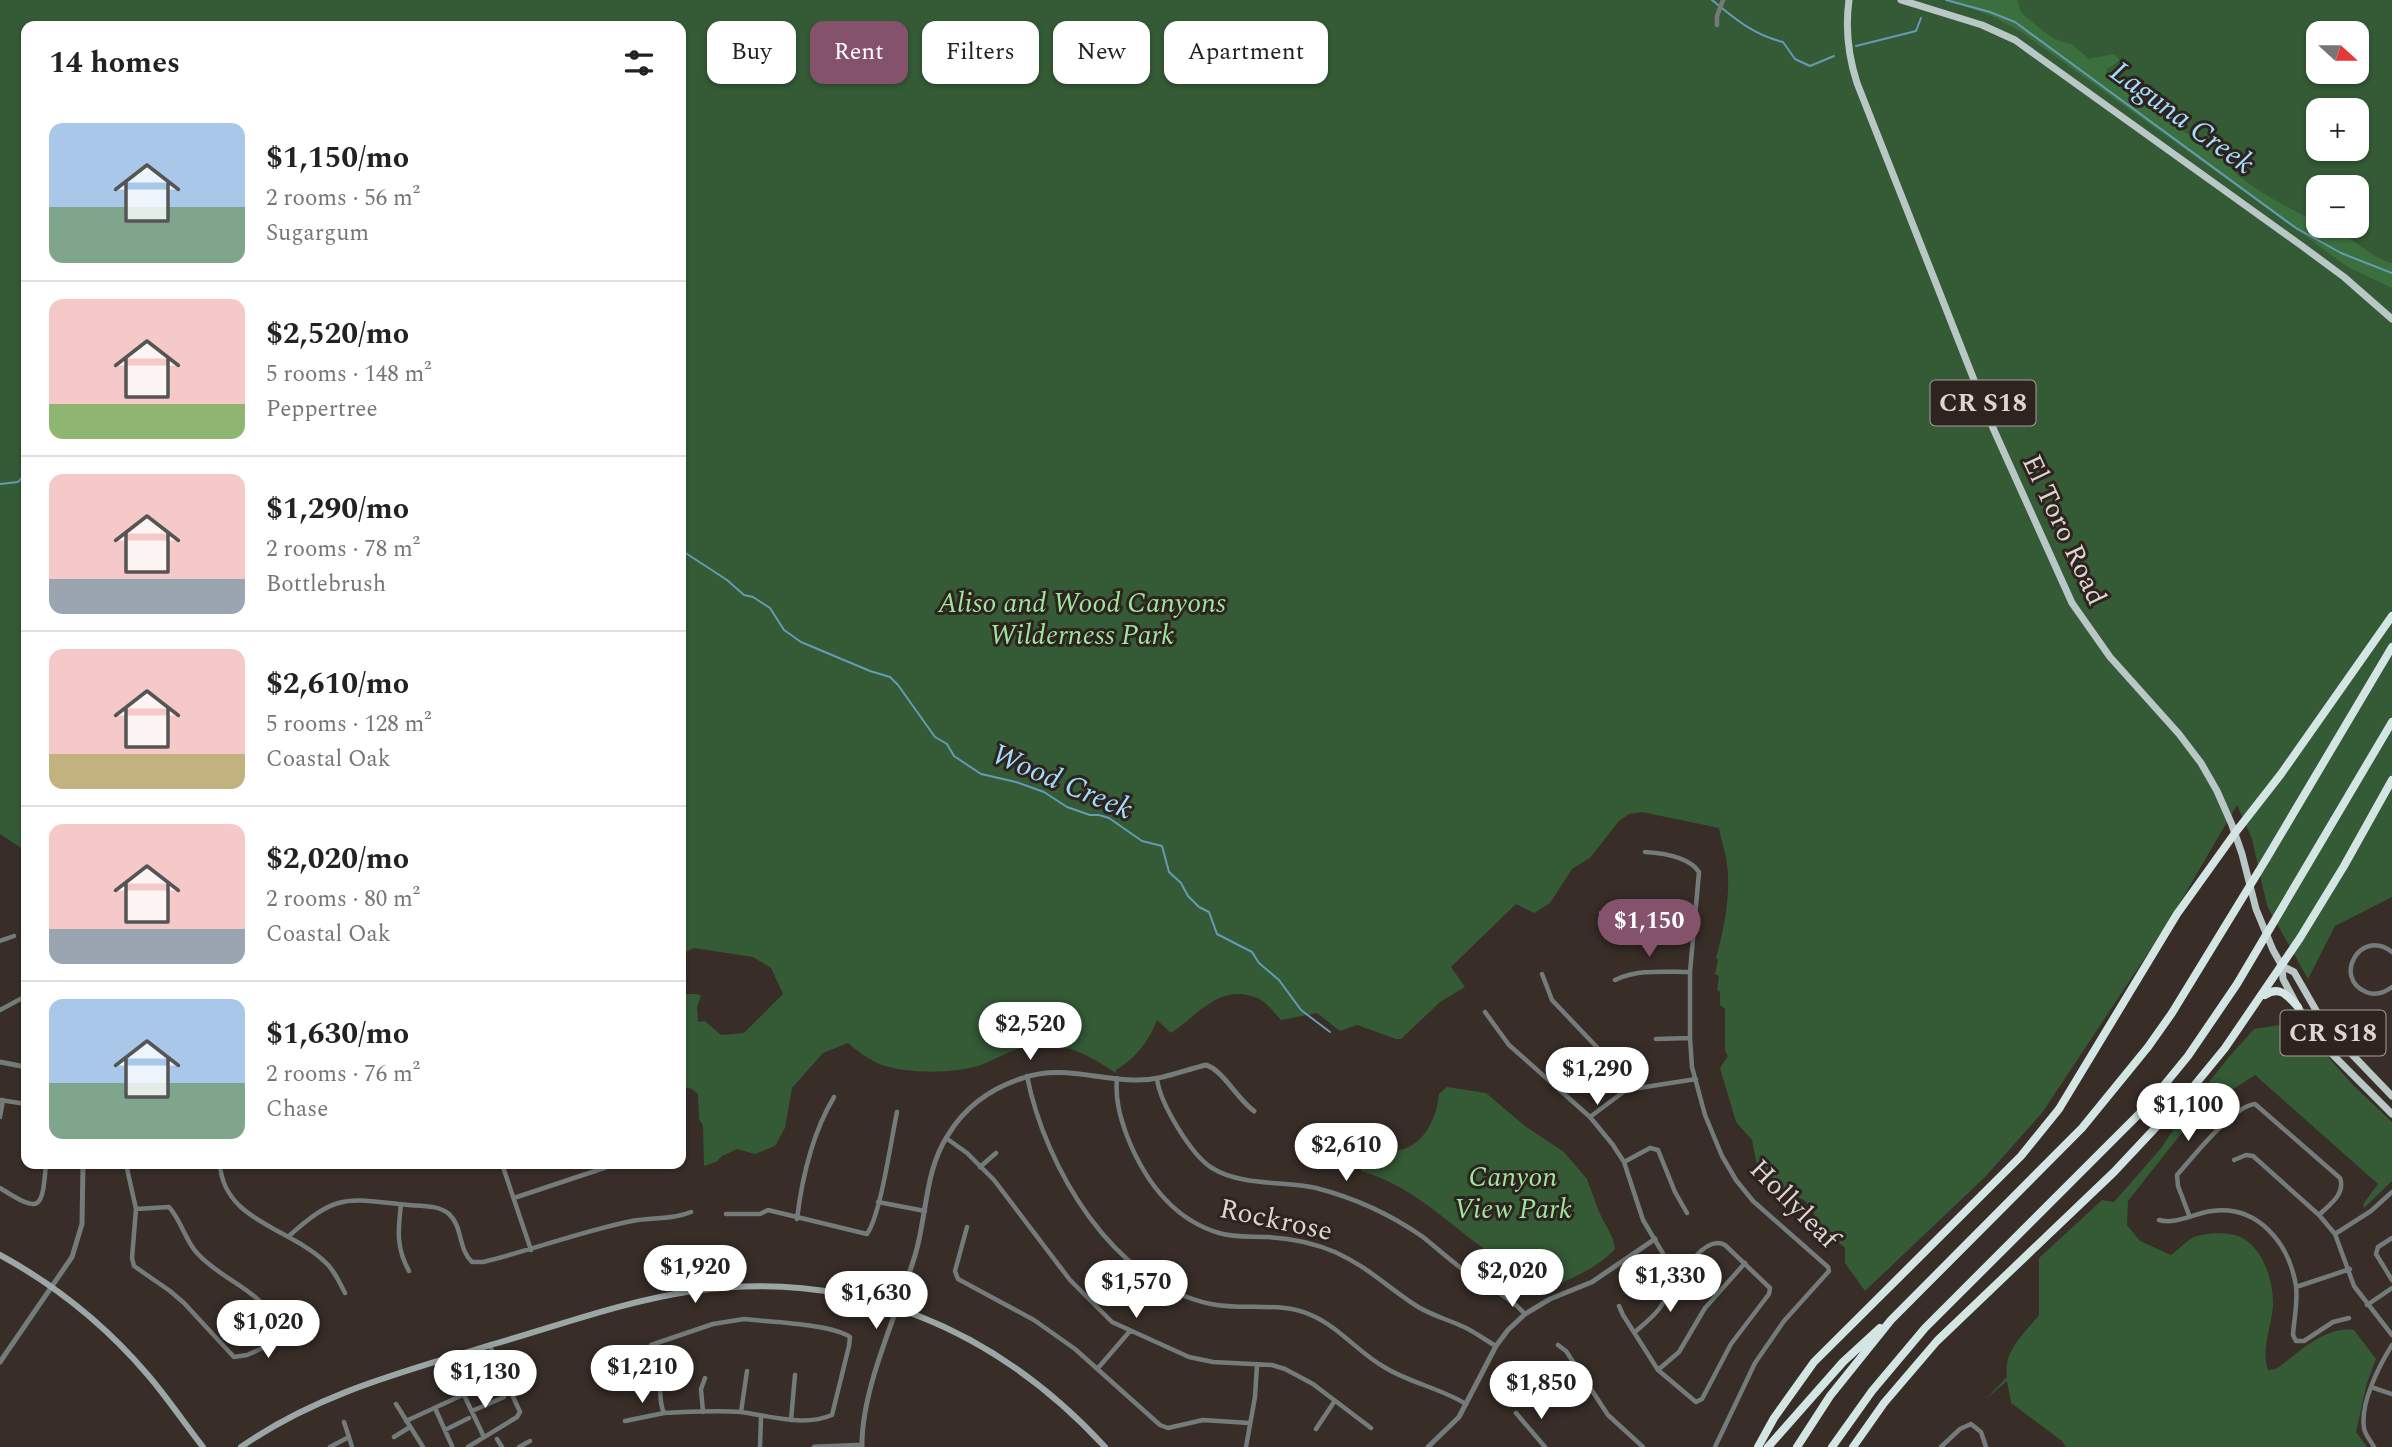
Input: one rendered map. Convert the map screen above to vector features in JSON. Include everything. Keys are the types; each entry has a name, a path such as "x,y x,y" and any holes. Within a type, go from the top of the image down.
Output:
{"highway":[{"path":"1758,1447 1791,1392 1815,1362 2021,1156 2048,1124 2177,914 2281,774 2392,616"},
{"path":"1797,1447 1830,1396 1891,1320 2082,1128 2148,1047 2172,1013 2265,861 2392,647"},
{"path":"1832,1447 1872,1391 1925,1328 2147,1106 2188,1056 2237,984 2392,722"},
{"path":"1853,1447 1884,1403 1937,1341 2096,1189 2189,1092 2225,1048 2282,966 2344,866 2392,780"},
{"path":"2260,999 2276,990 2284,993 2298,1007"},
{"path":"1768,1447 1843,1362 1891,1320"}],"main road":[{"name":"El Toro Road","path":"1849,0 1847,40 1849,58 1857,83 1993,428 2059,577 2096,640 2179,734 2201,763 2217,791 2235,833 2256,909 2282,966 2283,979 2298,1007 2325,1046 2392,1114"},
{"path":"1901,0 1982,25 2014,40 2312,254 2392,319"},
{"name":"El Toro Road","path":"2282,966 2294,972 2317,1012 2343,1045 2392,1096"},
{"path":"0,1255 52,1288 122,1347 147,1373 203,1447"},
{"path":"241,1447 291,1416 346,1390 392,1374 659,1297 711,1289 758,1286 853,1295 897,1307 964,1337 1022,1371 1068,1409 1105,1447"}],"street":[{"path":"1717,25 1717,16 1723,0"},
{"name":"Hollyleaf","path":"1645,852 1663,853 1695,867 1699,877 1690,972 1692,1067 1705,1115 1722,1156 1736,1180 1754,1201 1828,1267 1828,1275 1784,1321 1755,1363 1715,1447"},
{"path":"1601,913 1695,908"},
{"path":"0,941 14,936"},
{"path":"2392,952 2380,946 2365,947 2354,957 2351,972 2357,986 2370,993 2385,992 2392,987"},
{"path":"1615,980 1626,975 1654,971 1690,972"},
{"path":"1542,974 1552,1000 1611,1062 1626,1090"},
{"path":"0,1010 21,999"},
{"path":"1485,1012 1509,1045 1590,1117 1624,1162 1643,1220 1668,1262 1681,1275"},
{"path":"1656,1039 1690,1038"},
{"path":"0,1062 21,1066"},
{"path":"814,1447 862,1446 865,1412 915,1253 932,1169 946,1138 964,1113 992,1091 1027,1076 1070,1072 1117,1078 1157,1079 1206,1065 1214,1067 1243,1103 1254,1111"},
{"path":"1027,1076 1049,1150 1069,1187 1115,1247 1147,1275 1194,1299 1212,1304 1280,1308 1311,1315 1329,1324 1385,1368 1436,1388 1467,1405"},
{"name":"Rockrose","path":"1117,1078 1118,1107 1140,1166 1156,1190 1180,1213 1206,1228 1235,1237 1291,1240 1331,1251 1365,1267 1415,1305 1496,1346"},
{"path":"1157,1079 1163,1103 1199,1157 1209,1167 1238,1179 1310,1187 1368,1205 1424,1238 1470,1275 1507,1297 1525,1314"},
{"path":"1590,1117 1626,1090 1696,1079"},
{"path":"797,1219 810,1159 824,1113 834,1097"},
{"path":"0,1117 1,1100 21,1103"},
{"path":"2189,1215 2178,1186 2177,1175 2207,1140 2246,1105 2255,1104 2340,1178 2341,1192 2319,1215"},
{"path":"726,1214 760,1214 768,1210 867,1234 878,1202 897,1112"},
{"path":"946,1138 994,1180 1070,1280 1112,1322 1189,1357 1213,1362 1272,1366 1300,1376 1371,1428"},
{"path":"1624,1162 1650,1148 1658,1150 1675,1192 1687,1213"},
{"path":"981,1167 996,1153"},
{"path":"2234,1160 2246,1155 2253,1156 2319,1215 2335,1234 2354,1286 2392,1335"},
{"path":"0,1188 26,1204 36,1204 43,1198 46,1169"},
{"path":"0,1362 72,1257 82,1224 83,1169"},
{"path":"128,1169 136,1209 132,1258 134,1266 170,1290 229,1353 239,1357 270,1346 278,1338 277,1325 258,1297 198,1254 169,1207 136,1209"},
{"path":"220,1169 228,1195 241,1210 289,1236 326,1262 345,1293"},
{"path":"504,1169 531,1250"},
{"path":"514,1198 601,1169"},
{"path":"2335,1234 2371,1211 2392,1192"},
{"path":"289,1236 311,1216 337,1202 364,1200 438,1208 454,1220 464,1255 472,1262 483,1262 623,1223 678,1217 691,1212"},
{"path":"878,1202 925,1211"},
{"path":"401,1205 397,1239 402,1259 409,1270"},
{"path":"2159,1220 2172,1222 2189,1215 2225,1210 2247,1215 2271,1232 2283,1246 2290,1262 2296,1287 2293,1335 2296,1341 2304,1341 2333,1322 2349,1318"},
{"path":"967,1227 955,1271 958,1279 1034,1320 1098,1368 1160,1425 1168,1428 1203,1420 1249,1423"},
{"path":"2392,1238 2378,1247 2376,1254 2392,1280"},
{"path":"1428,1447 1448,1430 1467,1405 1496,1346 1525,1314 1550,1299 1592,1282 1655,1240"},
{"path":"1619,1306 1634,1332 1658,1370 1696,1402 1702,1399 1737,1335 1769,1294 1770,1288 1721,1242 1711,1243 1681,1275 1658,1309 1634,1332"},
{"path":"1658,1370 1679,1352 1705,1308 1745,1263"},
{"path":"2296,1287 2350,1269"},
{"path":"2367,1305 2392,1288"},
{"path":"625,1421 664,1413 741,1412 791,1420 818,1419 832,1415 850,1341 846,1334 815,1327 744,1319 713,1324 654,1343 650,1352 659,1373 664,1413"},
{"path":"1098,1368 1130,1331"},
{"path":"1558,1345 1566,1351 1608,1415 1643,1447"},
{"path":"2374,1447 2363,1427 2371,1387 2392,1345"},
{"path":"468,1447 517,1417 520,1412 490,1346"},
{"path":"1246,1447 1255,1397 1257,1365"},
{"path":"470,1371 485,1405"},
{"path":"741,1412 747,1371"},
{"path":"791,1420 795,1375"},
{"path":"703,1412 701,1389 705,1378"},
{"path":"2371,1387 2392,1394"},
{"path":"406,1421 478,1388"},
{"path":"464,1395 484,1437"},
{"path":"472,1411 504,1397"},
{"path":"1316,1429 1334,1402"},
{"path":"396,1404 423,1447"},
{"path":"435,1408 453,1446"},
{"path":"1516,1413 1545,1447"},
{"path":"760,1447 761,1416"},
{"path":"445,1430 469,1419"},
{"path":"344,1422 352,1447"},
{"path":"1941,1447 1960,1429 1971,1424 1981,1432 1986,1447"},
{"path":"394,1437 410,1427"},
{"path":"330,1447 349,1437"},
{"path":"497,1440 502,1447"},
{"path":"519,1447 530,1440"}],"green space":[{"name":"Aliso and Wood Canyons Wilderness Park","path":"0,0 2392,0 2392,897 2335,926 2308,979 2267,906 2252,839 2237,805 2168,923 2042,1113 1985,1177 1865,1291 1845,1263 1845,1248 1816,1224 1813,1210 1804,1200 1781,1190 1768,1180 1757,1166 1752,1140 1736,1122 1720,1068 1728,1056 1725,1051 1725,1009 1720,1005 1720,992 1717,990 1719,976 1715,974 1726,912 1728,876 1719,828 1642,812 1629,814 1619,821 1590,858 1572,869 1550,903 1534,913 1516,904 1451,967 1465,987 1440,1002 1401,1039 1357,1025 1340,1031 1317,1013 1281,1020 1264,1002 1244,994 1232,995 1210,1003 1171,1033 1157,1020 1141,1049 1116,1070 1116,1073 1075,1051 1047,1045 1021,1048 970,1068 944,1071 902,1070 879,1064 848,1043 823,1053 792,1088 785,1128 775,1146 755,1154 737,1149 704,1166 703,1125 699,1119 698,1094 686,1087 686,994 701,996 697,1007 698,1022 705,1021 721,1035 744,1033 783,994 771,968 753,957 694,948 686,952 686,21 21,21 21,848 0,834"},
{"path":"1947,0 2017,0 2021,12 2037,26 2054,39 2073,45 2089,59 2114,54 2120,60 2106,70 2116,78 2118,84 2132,85 2138,98 2156,106 2172,124 2193,137 2209,139 2223,159 2251,185 2306,217 2306,237 2023,33 1992,16"},
{"path":"2308,238 2348,238 2392,263 2392,288 2348,267"},
{"path":"2299,1024 2353,1085 2392,1122 2392,1181 2364,1208 2363,1204 2378,1184 2255,1075 2215,1101 2184,1130 2128,1201 2127,1225 2140,1241 2171,1255 2192,1238 2207,1234 2235,1235 2252,1246 2269,1274 2273,1296 2266,1346 2268,1370 2276,1369 2322,1336 2354,1330 2376,1359 2367,1383 2356,1432 2367,1447 2066,1447 2062,1441 2011,1403 2007,1381 1986,1399 2007,1377 2011,1351 2039,1315 2039,1258 2102,1200 2114,1202 2162,1147 2181,1118 2254,1029"},
{"name":"Canyon View Park","path":"1447,1087 1486,1093 1525,1126 1564,1152 1587,1179 1615,1249 1597,1265 1532,1297 1537,1286 1520,1273 1475,1243 1417,1198 1390,1182 1361,1171 1366,1151 1396,1151 1409,1147 1423,1136 1436,1111 1439,1094"}],"waterway":[{"name":"Laguna Creek","path":"1712,0 1754,31 1783,42 1795,59 1810,66 1834,56"},
{"name":"Laguna Creek","path":"1946,0 2015,22 2296,228 2341,253 2392,273"},
{"name":"Laguna Creek","path":"1856,46 1916,31 1921,18"},
{"name":"Wood Creek","path":"0,484 18,482 21,479"},
{"name":"Wood Creek","path":"686,553 727,580 744,595 753,597 770,608 784,630 801,642 890,677 935,737 947,744 954,756 981,774 1044,792 1067,807 1109,818 1142,841 1162,846 1169,872 1181,883 1188,896 1209,912 1217,934 1252,952 1259,963 1279,980 1301,1010 1330,1032"}]}
